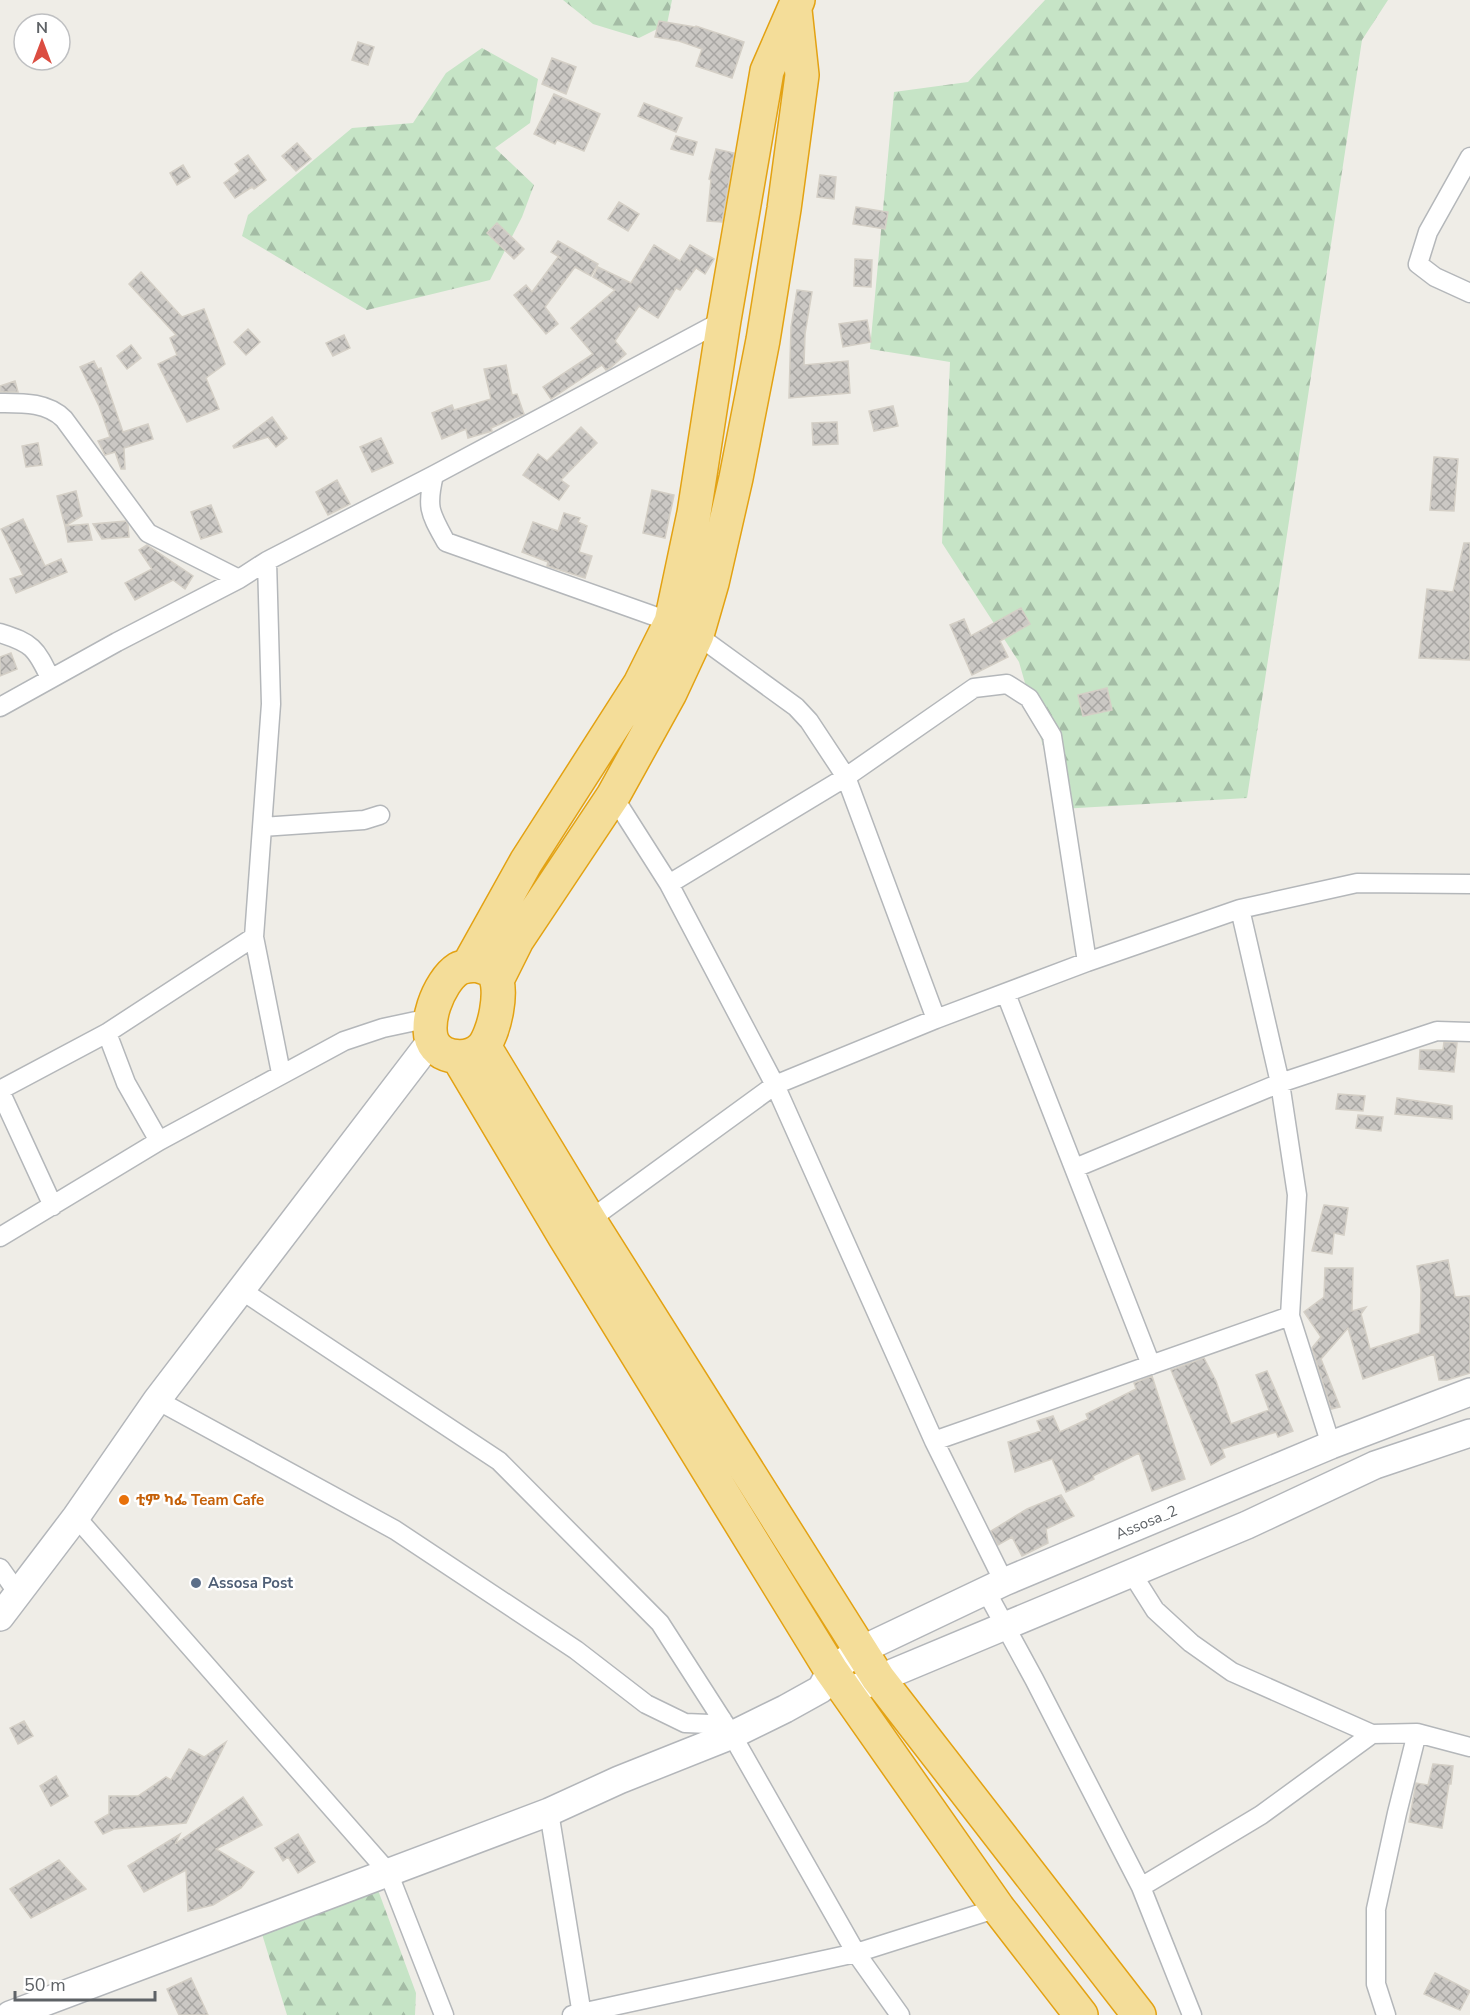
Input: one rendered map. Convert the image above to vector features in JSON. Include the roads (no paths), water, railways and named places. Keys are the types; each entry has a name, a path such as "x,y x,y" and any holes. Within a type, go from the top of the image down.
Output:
{"highway":[{"path":"451,1040 496,1013 497,980 517,940 613,796 670,693 684,628 694,513 724,320 767,71 796,4"},
{"path":"468,966 526,862 640,684 684,628 712,582 763,340 784,209 802,75 796,4"},
{"path":"694,513 727,518"},
{"path":"497,980 493,973 485,968 468,966 458,969 450,978 441,990 451,1040 878,1678 1139,2015"},
{"path":"577,1229 832,1684 998,1908 1082,2015"}],"street":[{"path":"1470,157 1428,232 1418,264 1435,277 1470,293"},
{"path":"0,707 50,678 239,579 267,561 434,475 724,320"},
{"path":"0,404 29,403 57,412 148,533 239,579"},
{"path":"434,475 428,498 431,515 446,542 684,628 796,707 809,721 846,777 936,1019"},
{"path":"267,561 271,704 254,937 281,1073"},
{"path":"0,633 21,639 38,652 50,678"},
{"path":"669,884 846,777 974,688 1007,684 1029,698 1052,736 1087,962"},
{"path":"613,796 669,884 775,1085 934,1441 995,1586 1004,1625 1034,1678 1141,1887 1192,2015"},
{"path":"262,827 364,820 380,815"},
{"path":"577,1229 775,1085 936,1019 1087,962 1240,909 1357,883 1470,884"},
{"path":"1240,909 1280,1083 1296,1195 1290,1317 1331,1445"},
{"path":"52,1206 0,1090 107,1033 254,937"},
{"path":"1006,994 1151,1365"},
{"path":"0,1237 159,1141 281,1073 344,1041 383,1028 451,1040"},
{"path":"1075,1168 1280,1083 1437,1031 1470,1032"},
{"path":"107,1033 126,1083 159,1141"},
{"path":"0,1617 76,1517 157,1400 240,1290 451,1040"},
{"path":"240,1290 499,1461 660,1623 727,1727 856,1953 900,2015"},
{"path":"934,1441 1290,1317"},
{"name":"Assosa_2","path":"832,1684 861,1650 995,1586 1331,1445 1470,1392"},
{"path":"157,1400 395,1530 576,1650 646,1704 685,1723 727,1727"},
{"path":"10,2015 549,1812 727,1727 785,1709 832,1684 878,1678 1247,1525 1375,1465 1470,1433"},
{"path":"76,1517 388,1872 444,2015"},
{"path":"0,1568 17,1592"},
{"path":"1131,1572 1155,1610 1191,1643 1232,1672 1372,1734 1417,1733 1470,1747"},
{"path":"1386,2015 1376,1984 1376,1909 1417,1733"},
{"path":"1141,1887 1261,1815 1372,1734"},
{"path":"549,1812 579,2014 856,1953 998,1908"}],"place":[{"name":"ቲም ካፌ Team Cafe","path":"124,1500"},
{"name":"Assosa Post","path":"196,1583"}]}
